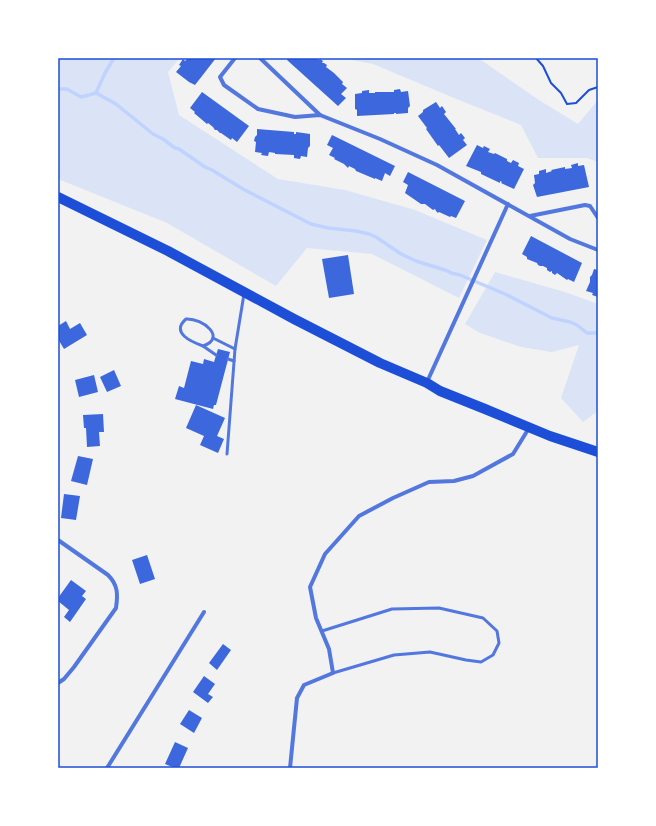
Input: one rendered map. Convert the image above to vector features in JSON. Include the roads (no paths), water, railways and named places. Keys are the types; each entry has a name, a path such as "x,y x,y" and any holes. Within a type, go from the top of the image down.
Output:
{"main road":[{"path":"58,197 168,251 380,363 427,383 440,391 529,428 598,452"}],"street":[{"path":"235,58 220,77 224,85 258,108 295,117 320,115"},
{"path":"260,58 320,115 380,139 437,165 570,239 598,250"},
{"path":"427,383 508,204"},
{"path":"530,216 585,204 590,206 598,218"},
{"path":"290,768 297,698 304,685 333,673 329,649 316,618 310,587 325,554 359,516 393,498 429,482 454,481 473,476 513,454 529,428"},
{"path":"58,540 111,578 117,589 118,599 116,608 74,667 64,679 58,683"},
{"path":"107,768 204,612"}],"lane":[{"path":"227,454 235,349 245,292"},
{"path":"203,346 209,344 213,338 213,333 210,328 195,319 186,319 180,328 182,333 189,340 203,346 216,355"},
{"path":"213,338 235,349"},
{"path":"228,359 234,361"},
{"path":"322,631 392,609 439,608 483,618 497,630 499,643 493,655 481,662 430,652 394,655 333,673"}],"waterway":[{"path":"96,93 114,58"},
{"path":"58,89 67,89 81,97 96,93 116,104 153,134 179,149 205,167 243,189 311,224 369,234 401,254 416,261 460,275 505,294 552,318 577,325 587,333 598,333"}]}
